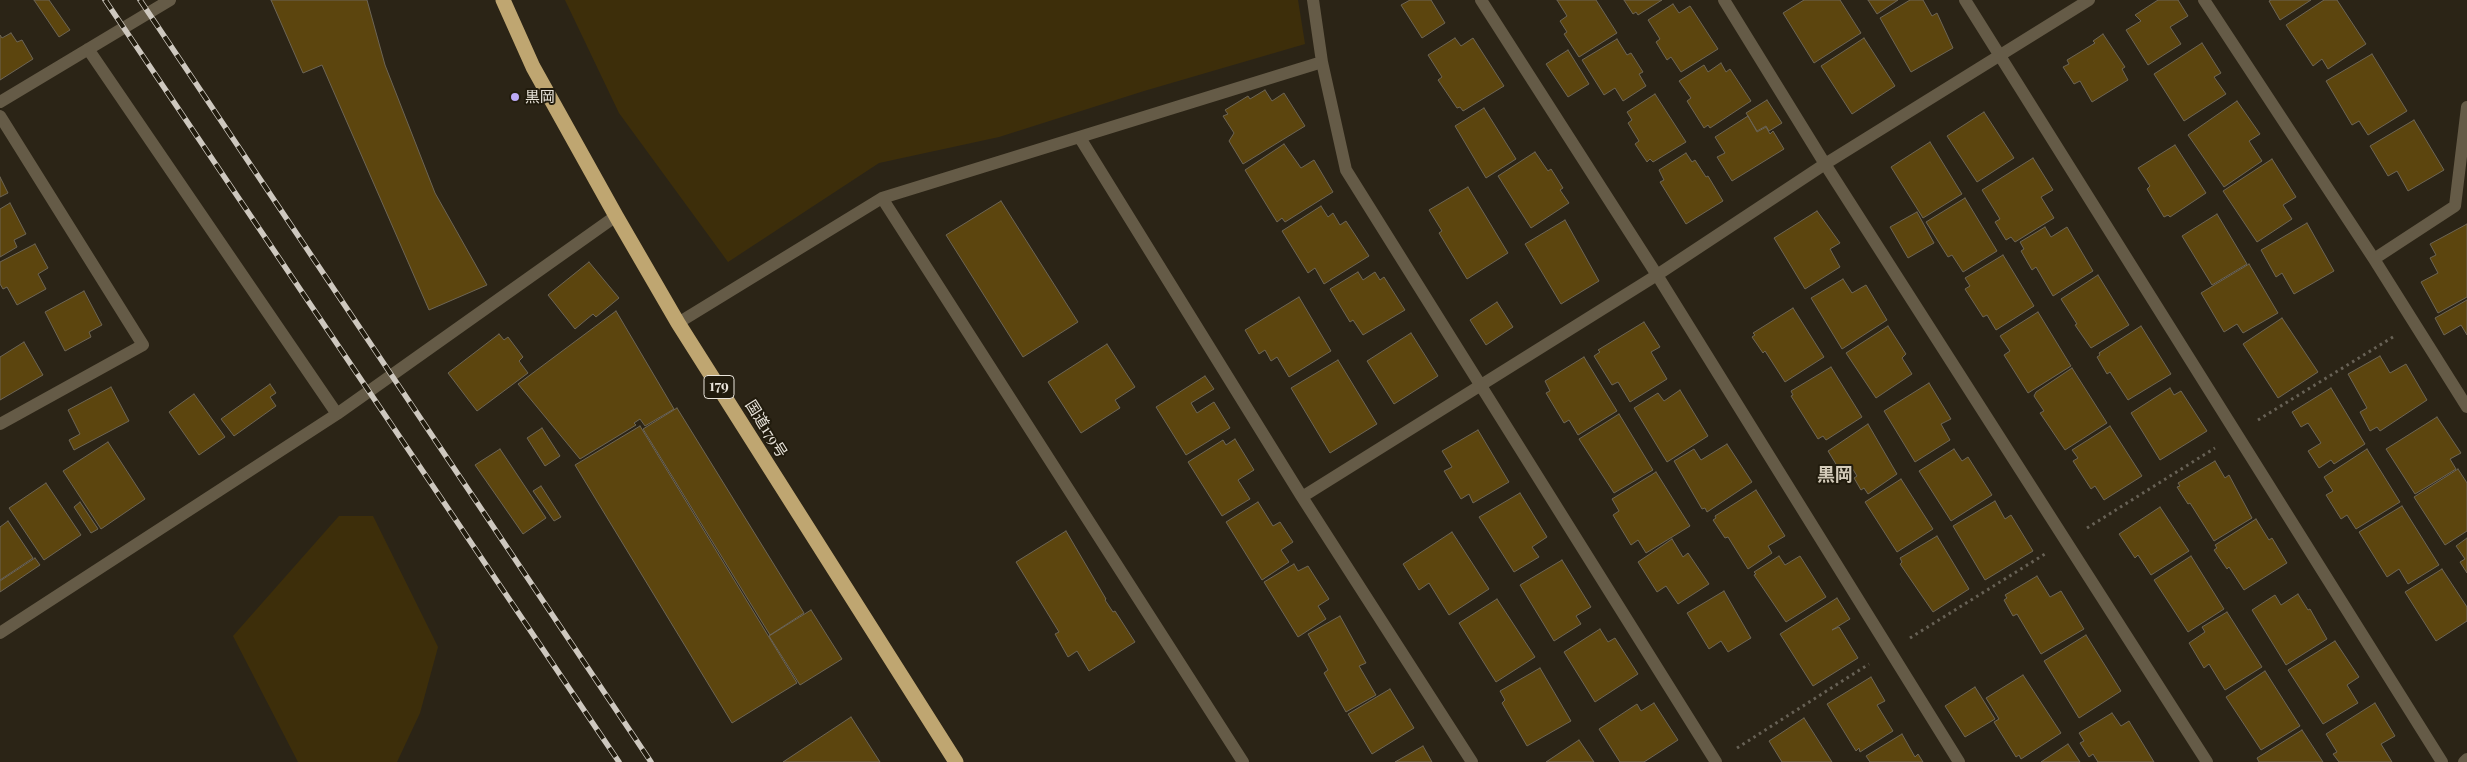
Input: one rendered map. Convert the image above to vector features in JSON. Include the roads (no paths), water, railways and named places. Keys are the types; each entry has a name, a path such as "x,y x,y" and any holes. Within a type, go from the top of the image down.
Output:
{"highway":[{"name":"国道179号","path":"504,0 533,67 678,323 956,762"}],"street":[{"path":"0,102 170,0"},
{"path":"1313,0 1322,62 1346,170 1716,762"},
{"path":"1481,0 1657,275 1959,762"},
{"path":"1724,0 1825,164 2207,762"},
{"path":"1965,0 2442,762"},
{"path":"1302,498 1479,384 1657,275 1825,164 2089,0"},
{"path":"2204,0 2374,259 2467,407"},
{"path":"88,49 338,414"},
{"path":"678,323 882,198 1322,62"},
{"path":"2374,259 2455,206 2467,108"},
{"path":"0,116 142,345 0,424"},
{"path":"1080,138 1302,498 1472,762"},
{"path":"882,198 1243,762"},
{"path":"0,633 338,414 616,216"},
{"path":"2464,762 2467,759"}],"railway":[{"path":"105,0 619,762"},
{"path":"140,0 651,762"}],"place":[{"name":"黒岡","path":"515,97"}],"district":[{"name":"黒岡","path":"1835,475"}]}
